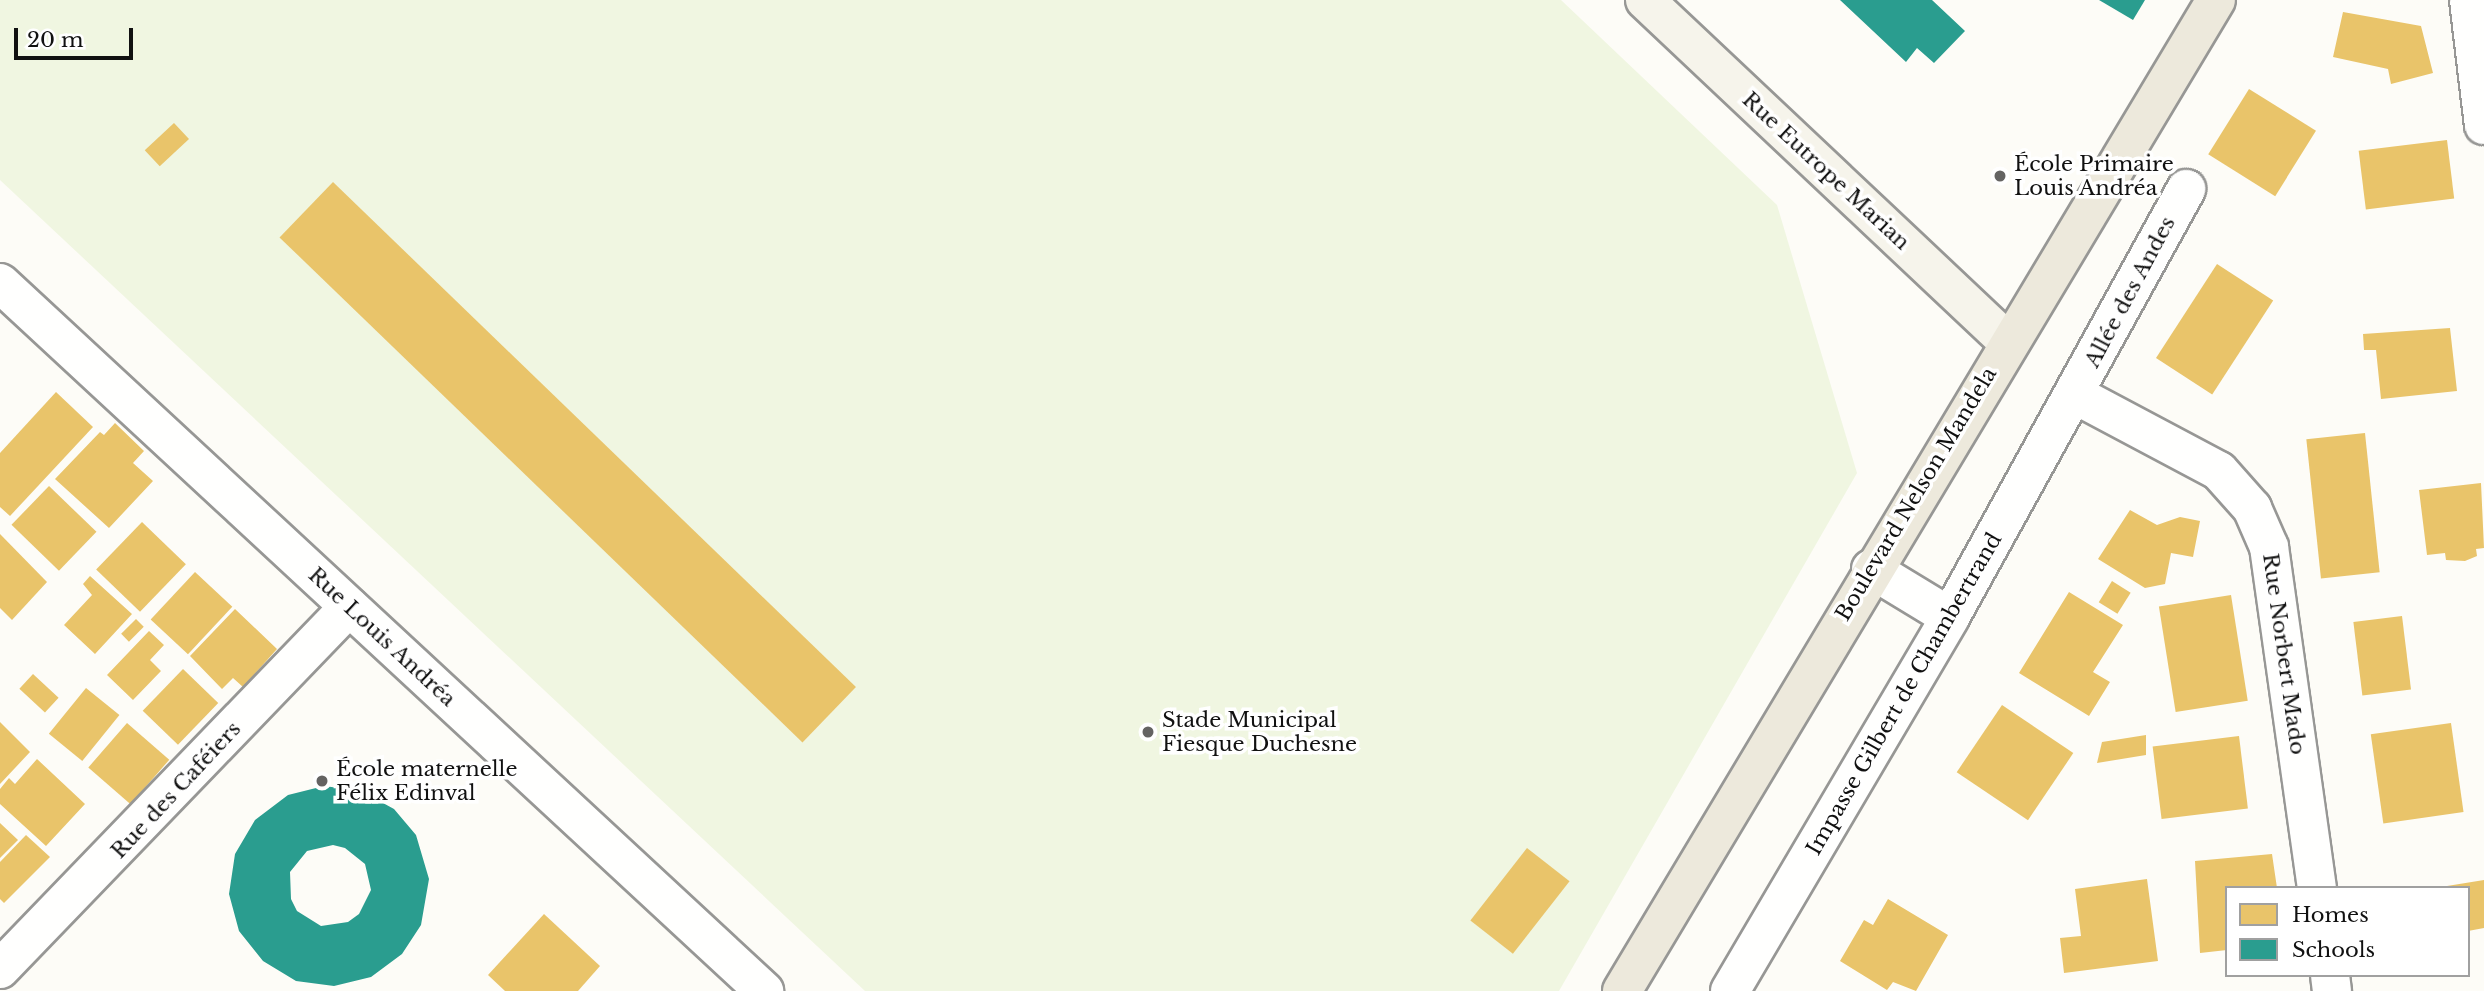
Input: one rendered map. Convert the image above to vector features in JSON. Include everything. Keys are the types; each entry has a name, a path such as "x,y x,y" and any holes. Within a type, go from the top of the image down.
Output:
{"main road":[{"name":"Boulevard Nelson Mandela","path":"1622,991 1871,569 2216,0"}],"street":[{"name":"Rue Eutrope Marian","path":"1645,0 2008,342"},
{"path":"2469,0 2484,125"},
{"name":"Allée des Andes","path":"2076,395 2186,189"},
{"name":"Rue Louis Andréa","path":"0,283 764,991"},
{"name":"Impasse Gilbert de Chambertrand","path":"1730,991 1950,617 2076,395"},
{"name":"Rue Norbert Mado","path":"2076,395 2218,471 2252,508 2269,547 2317,886"},
{"path":"1871,569 1950,617"},
{"name":"Rue des Caféiers","path":"0,969 130,839 349,607"}],"green space":[{"name":"Stade Municipal Fiesque Duchesne","path":"0,0 1561,0 1777,205 1857,473 1559,991 865,991 0,180"}],"building: Homes":[{"path":"2343,12 2421,26 2433,73 2391,84 2388,69 2333,57"},
{"path":"2249,89 2316,131 2275,196 2208,154"},
{"path":"174,123 189,139 160,166 145,150"},
{"path":"2447,140 2454,199 2366,209 2359,151"},
{"path":"333,182 856,687 802,742 280,237"},
{"path":"2217,264 2273,300 2212,394 2156,358"},
{"path":"2450,328 2457,391 2381,399 2376,350 2364,350 2363,334"},
{"path":"56,392 93,427 10,516 0,507 0,453"},
{"path":"115,423 144,451 133,463 153,481 109,528 55,479 100,432 104,435"},
{"path":"2365,433 2380,572 2321,578 2306,439"},
{"path":"2481,483 2484,548 2476,549 2477,556 2465,561 2446,560 2445,553 2427,555 2419,490"},
{"path":"49,486 96,532 59,571 11,525"},
{"path":"2130,510 2157,525 2180,517 2200,521 2193,557 2171,553 2165,584 2145,588 2098,559"},
{"path":"142,522 186,564 140,612 96,569"},
{"path":"0,534 47,582 12,620 0,608"},
{"path":"195,572 232,607 188,654 151,620"},
{"path":"90,576 132,614 95,654 64,625 92,595 83,584"},
{"path":"2112,581 2131,593 2117,614 2099,602"},
{"path":"2069,592 2123,625 2093,672 2110,682 2089,716 2019,673"},
{"path":"2231,595 2248,701 2176,712 2159,606"},
{"path":"235,609 277,649 243,687 233,678 222,689 190,656"},
{"path":"2402,616 2411,689 2362,695 2353,622"},
{"path":"136,619 144,627 129,642 121,634"},
{"path":"149,631 164,645 150,660 161,671 133,700 107,675"},
{"path":"183,669 218,703 178,745 143,711"},
{"path":"33,674 59,698 45,712 19,689"},
{"path":"86,688 119,715 82,761 49,734"},
{"path":"2002,705 2073,753 2028,820 1957,772"},
{"path":"0,722 30,752 0,784"},
{"path":"127,723 169,760 131,804 88,768"},
{"path":"2451,723 2464,812 2383,823 2371,734"},
{"path":"2146,735 2146,755 2097,763 2102,742"},
{"path":"2239,736 2248,808 2162,819 2153,747"},
{"path":"37,759 85,804 46,846 0,804 0,789 9,778 15,784"},
{"path":"0,823 18,840 0,858"},
{"path":"26,835 50,857 4,903 0,899 0,862"},
{"path":"1527,848 1570,881 1513,954 1470,920"},
{"path":"2272,854 2277,886 2225,886 2225,950 2200,953 2195,861"},
{"path":"2147,879 2158,961 2064,973 2060,938 2081,936 2075,889"},
{"path":"2484,880 2484,928 2470,931 2470,886 2447,886"},
{"path":"1888,899 1948,935 1916,991 1893,982 1887,990 1840,961 1864,920 1873,925"},
{"path":"544,914 600,966 578,991 505,991 488,975"}],"building: Schools":[{"path":"1840,0 1932,0 1965,31 1934,63 1917,48 1906,62"},
{"path":"2099,0 2145,0 2133,20"},
{"path":"324,786 361,791 394,809 416,835 429,879 421,925 402,954 371,977 334,986 296,981 263,961 239,931 229,894 235,854 255,820 288,795","holes":["333,845 345,848 365,864 371,890 359,914 348,922 321,926 297,911 291,899 290,872 307,851"]}],"place":[{"name":"École Primaire Louis Andréa","path":"2000,176"},
{"name":"Stade Municipal Fiesque Duchesne","path":"1148,732"},
{"name":"École maternelle Félix Edinval","path":"322,781"}]}
